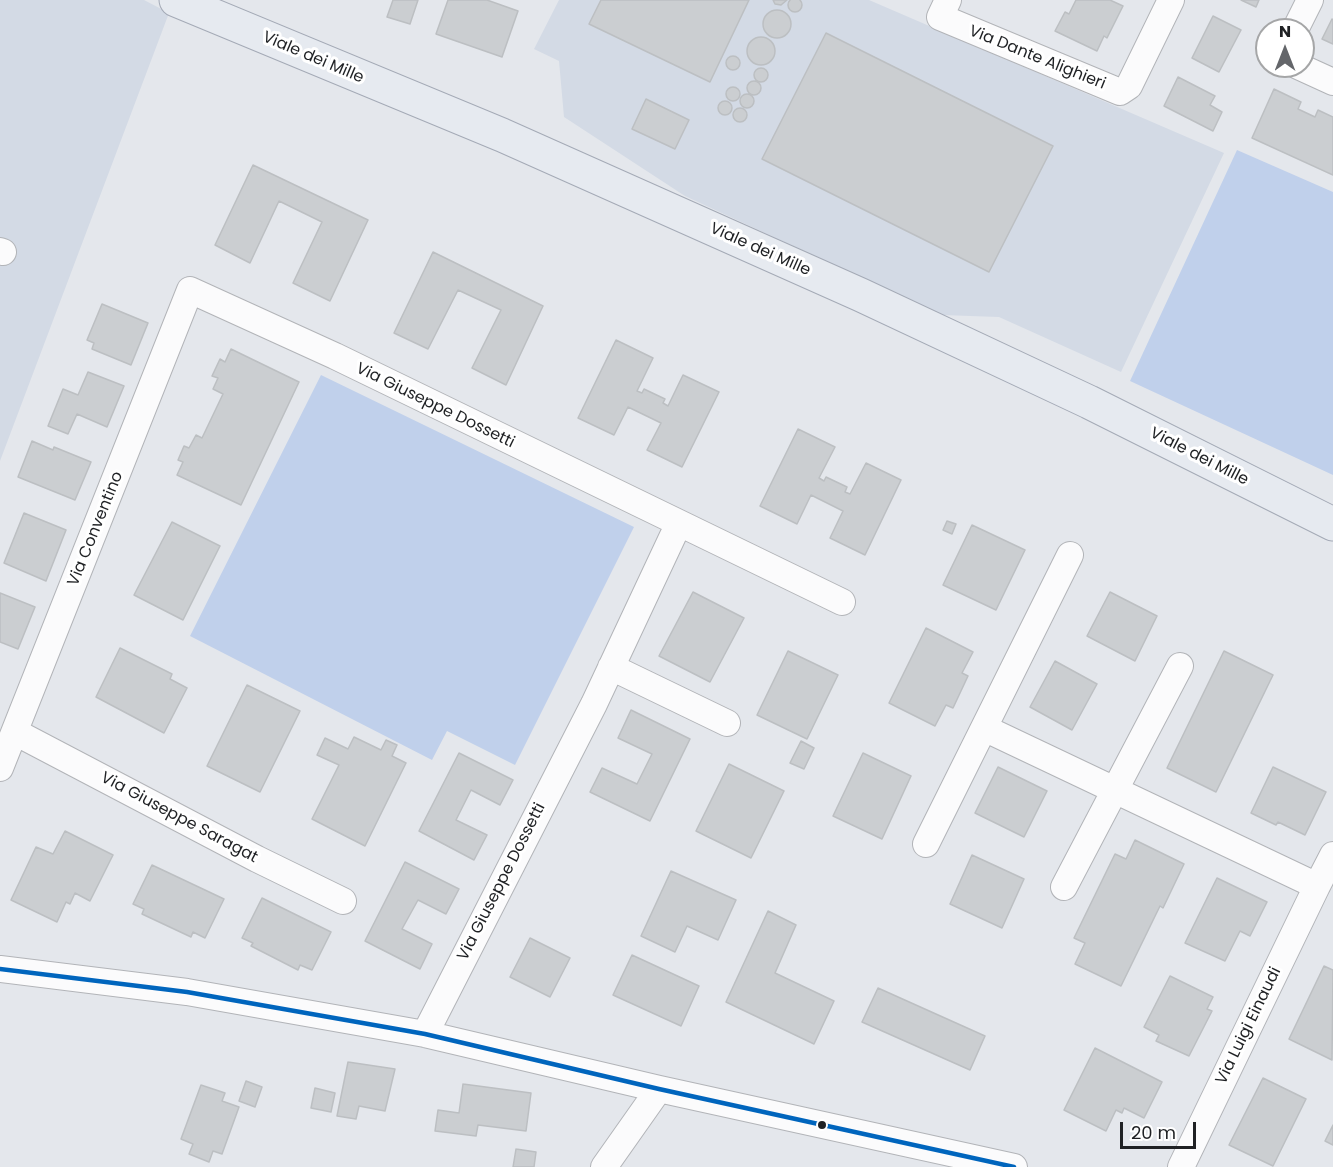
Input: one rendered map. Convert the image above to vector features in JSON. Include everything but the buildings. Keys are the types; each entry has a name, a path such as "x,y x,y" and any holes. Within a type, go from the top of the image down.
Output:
{"main road":[{"name":"Viale dei Mille","path":"176,0 502,135 861,295 1089,402 1333,524"}],"street":[{"name":"Via Dante Alighieri","path":"948,0 940,17 1120,92 1129,86 1171,0"},
{"path":"1300,18 1310,0"},
{"path":"1315,74 1333,82"},
{"name":"Via Giuseppe Dossetti","path":"190,290 335,356 678,525 842,602"},
{"name":"Via Conventino","path":"0,768 190,290"},
{"name":"Via Giuseppe Dossetti","path":"425,1034 611,667 678,525"},
{"path":"926,844 1070,555"},
{"path":"1064,887 1180,666"},
{"path":"611,667 727,723"},
{"path":"984,728 1317,886"},
{"name":"Via Giuseppe Saragat","path":"15,732 257,859 343,901"},
{"name":"Via Luigi Einaudi","path":"1181,1167 1333,855"},
{"path":"0,969 187,992 425,1034 659,1089 1014,1167"},
{"path":"604,1167 659,1089"}],"shaded area":[{"path":"0,0 144,0 169,13 0,461"},
{"path":"559,0 869,0 1224,153 1121,372 999,317 942,315 685,196 564,117 559,61 534,49"},
{"path":"1237,150 1333,192 1333,475 1130,381"},
{"path":"321,375 634,527 515,765 447,731 432,760 190,636"}],"transit line":[{"path":"0,969 187,992 425,1034 659,1089 1014,1167"}]}
